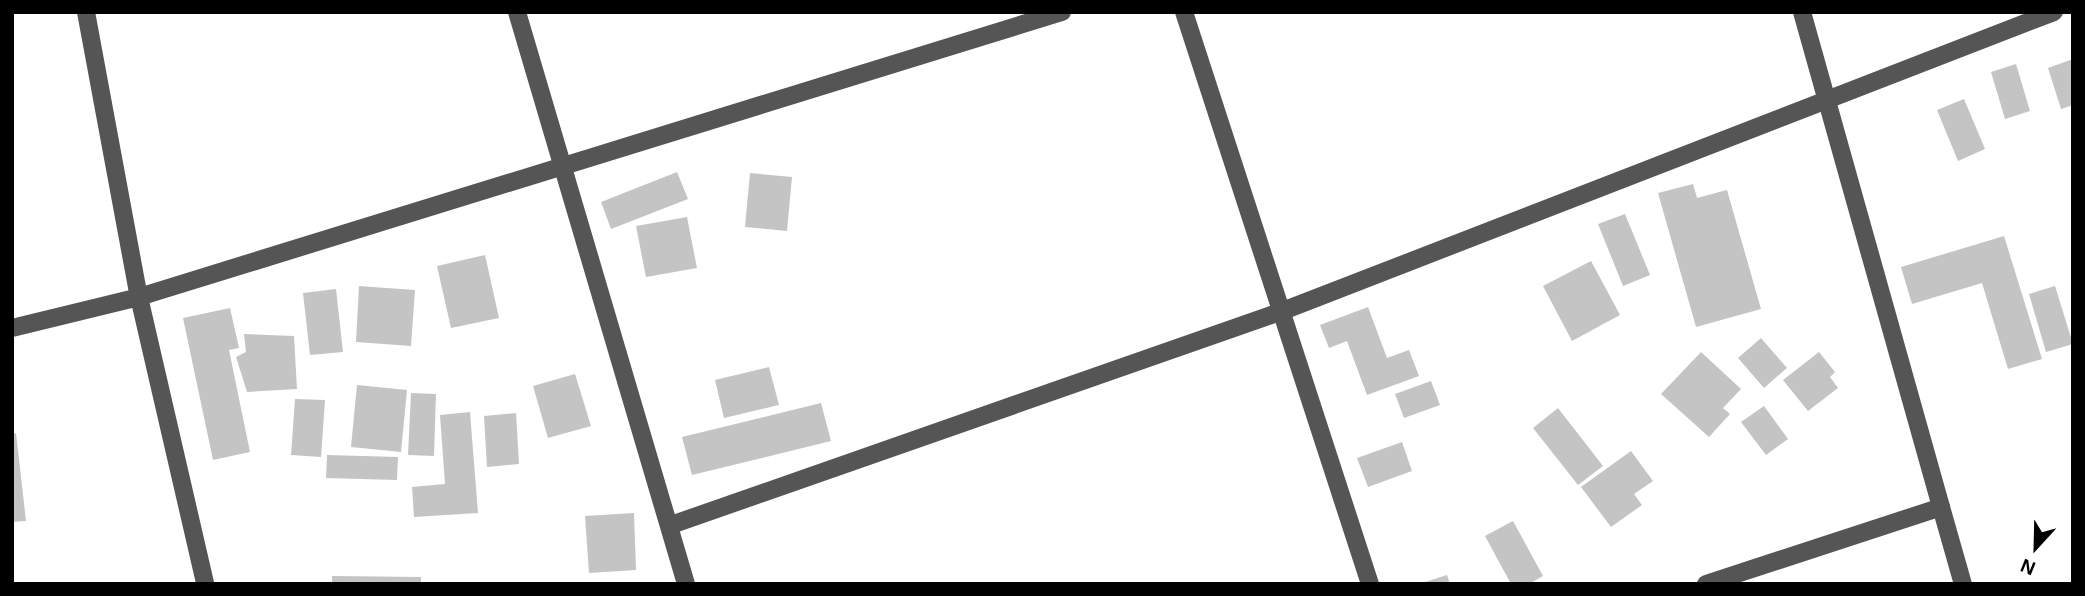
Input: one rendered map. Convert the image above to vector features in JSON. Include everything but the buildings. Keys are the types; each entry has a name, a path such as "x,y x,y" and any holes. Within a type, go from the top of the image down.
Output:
{"street":[{"path":"86,12 139,297 205,584"},
{"path":"517,12 671,525 686,584"},
{"path":"12,328 139,297 1062,12"},
{"path":"1184,12 1370,584"},
{"path":"1802,12 1825,104 1964,584"},
{"path":"671,525 1280,312 1825,104 2054,12"},
{"path":"1706,584 1941,507"}]}
